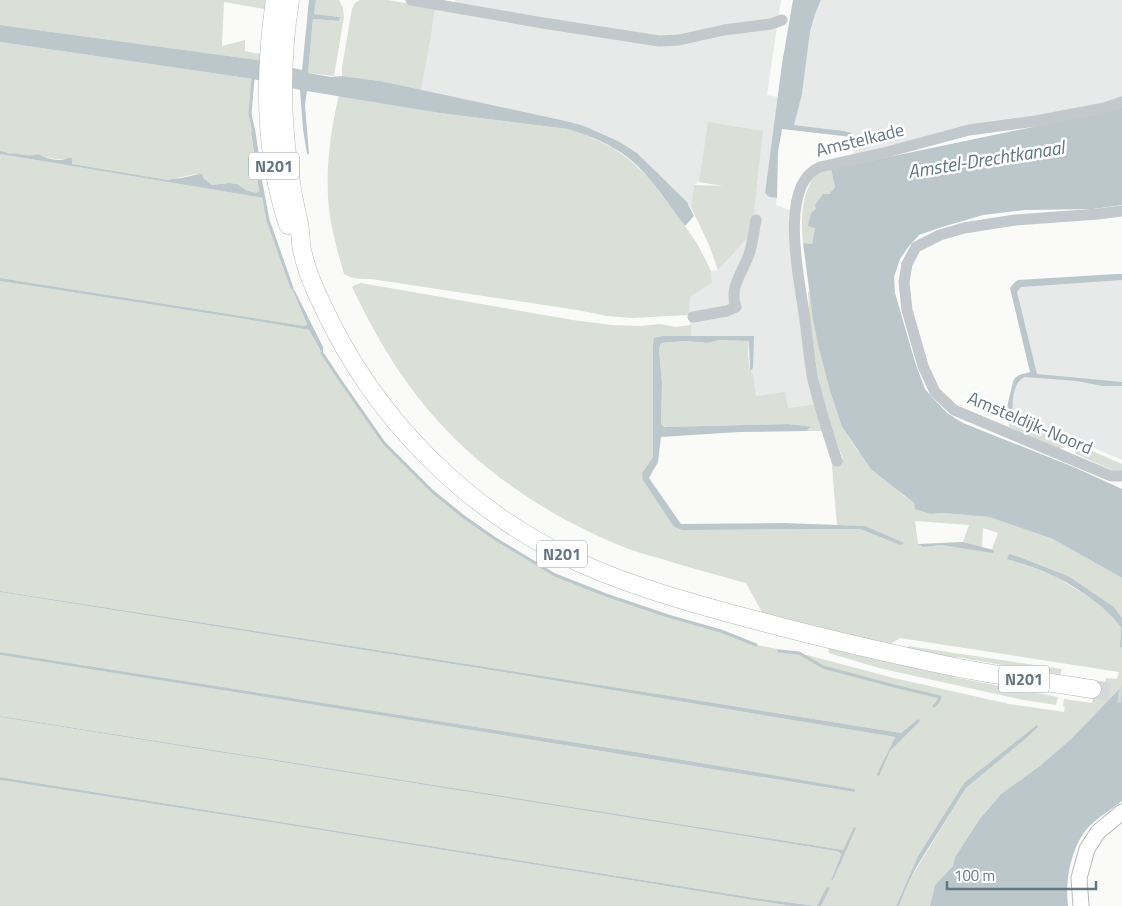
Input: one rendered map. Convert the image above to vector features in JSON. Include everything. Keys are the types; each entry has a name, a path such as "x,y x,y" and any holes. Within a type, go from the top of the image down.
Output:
{"main road":[{"name":"N201","path":"275,0 275,95 284,126 287,160 302,252 311,279 343,345 379,401 424,453 456,483 504,520 535,540 600,572 638,586 858,646 955,667 1092,689"},
{"name":"N201","path":"276,62 290,0"}],"street":[{"path":"411,0 659,41 679,40 724,30 771,24 782,20"},
{"name":"Amstelkade","path":"837,461 813,378 795,244 794,220 797,202 801,187 808,175 813,169 820,167 887,152 969,130 1046,119 1104,108 1122,102"},
{"name":"Amsteldijk-Noord","path":"1122,212 1015,220 964,228 940,235 916,247 907,264 904,282 907,310 923,366 935,392 954,410 1111,476 1122,476"},
{"path":"693,318 727,311 736,307 734,285 750,252 756,220"},
{"path":"1081,906 1079,878 1087,849 1098,832 1122,812"}],"shaded area":[{"path":"0,0 271,0 270,10 224,2 222,46 245,40 245,51 265,55 264,62 0,25"},
{"path":"316,0 339,0 343,8 344,17 334,76 308,73 313,19 339,21 340,17 314,14"},
{"path":"360,0 387,0 435,8 421,91 380,81 342,76 352,9 355,3"},
{"path":"455,0 781,0 767,95 778,97 765,193 769,197 777,198 776,205 792,211 816,404 788,408 756,397 753,374 750,371 754,336 691,336 690,297 712,283 711,271 718,270 729,186 699,182 694,185 691,207 637,153 618,141 594,130 570,122 421,91 435,8 453,11"},
{"path":"821,0 1122,0 1122,99 924,137 854,155 850,133 793,125 802,94 810,32"},
{"path":"0,42 253,79 250,114 254,132 251,132 259,191 256,193 246,190 237,184 212,185 196,174 168,180 72,164 65,159 44,157 38,154 24,156 0,151"},
{"path":"339,95 440,113 568,129 580,132 613,148 630,160 649,178 685,226 698,245 711,271 712,283 690,297 689,315 632,318 607,316 347,276 344,274 335,242 328,195 329,152"},
{"path":"708,122 763,131 750,235 718,270 709,245 691,207 694,185 723,186 699,182"},
{"path":"0,154 264,198 268,221 291,286 307,324 305,326 0,278"},
{"path":"831,169 835,187 816,209 812,244 803,243 802,214 808,187 818,170"},
{"path":"1122,278 1122,460 1009,411 1017,379 1032,372 1013,289 1020,282"},
{"path":"0,281 309,330 323,355 384,443 433,492 494,538 555,575 606,595 668,616 721,631 756,645 799,653 894,678 1009,704 1064,712 1064,699 1092,703 1096,685 1104,686 1106,678 1117,679 1119,672 900,638 889,645 763,614 746,583 629,549 574,524 547,509 496,475 430,412 407,383 387,352 352,287 361,283 611,325 641,326 660,324 675,327 691,325 691,336 662,336 655,338 653,345 653,457 642,473 674,527 682,530 860,529 900,545 865,526 837,525 831,455 843,459 822,400 811,333 809,291 819,349 842,427 857,450 904,496 914,503 916,509 930,514 944,513 989,517 1053,539 1122,578 1122,618 1114,607 1070,577 1007,559 1051,574 1092,599 1111,615 1121,627 1122,686 1071,739 1041,765 1001,794 979,820 955,857 953,866 935,885 930,906 899,906 918,866 966,788 1024,740 964,783 918,856 896,906 821,906 830,888 818,906 755,898 0,777 0,717 836,851 841,855 832,878 833,880 855,828 843,850 0,716 0,655 853,792 854,789 642,753 0,652 0,592 895,737 878,775 890,751 918,719 901,733 0,591","holes":["915,521 969,525 963,542 982,547 983,528 998,533 992,549 994,550 942,545 923,547 918,544"]},
{"path":"719,340 749,341 750,371 753,374 756,396 785,392 788,408 816,404 824,431 806,431 810,428 788,424 666,427 661,424 662,384 659,349 661,343 686,341 708,343"},
{"path":"1008,415 1068,440 1065,447 1059,449 1009,427"},
{"path":"1078,445 1122,464 1122,471 1114,471 1076,454 1075,451"},
{"path":"908,646 1062,669 1060,675 957,657 956,660 907,651"},
{"path":"830,647 953,675 953,677 1058,697 1056,705 1024,700 919,677 879,668 829,653 828,649"},
{"path":"0,780 289,825 791,906 0,906"}],"water":[{"path":"309,0 316,0 314,14 340,17 339,21 313,19 308,73 380,81 584,126 618,141 637,153 687,202 694,216 685,226 653,183 631,160 601,141 568,129 440,113 307,91 305,105 309,154 307,154 300,90 253,79 0,42 0,25 257,60 302,70"},
{"path":"793,0 821,0 810,32 802,94 794,125 844,131 852,135 851,137 782,129 778,152 777,198 769,197 765,193 782,64"},
{"name":"Amstel-Drechtkanaal","path":"1122,106 1122,205 1093,209 1025,210 983,215 939,228 919,235 900,259 894,277 895,293 925,389 947,413 963,423 1076,468 1122,489 1122,578 1053,539 989,517 944,513 930,514 915,509 914,503 871,469 842,427 830,391 813,319 803,243 812,244 815,228 808,226 811,213 816,209 815,205 823,194 829,194 835,187 831,169 1033,127"},
{"path":"251,131 254,132 264,198 0,154 1,151 28,156 38,154 56,160 72,158 72,164 168,180 202,174 203,178 212,185 237,184 246,190 256,193 259,191"},
{"path":"1122,274 1122,280 1021,287 1017,292 1037,374 1122,382 1122,386 1102,386 1077,381 1025,377 1015,388 1013,416 1008,415 1007,407 1015,378 1030,372 1010,288 1014,283 1018,280"},
{"path":"0,278 305,326 307,324 291,286 323,347 323,355 309,330 0,281"},
{"path":"662,336 754,336 753,368 750,371 749,341 719,340 708,343 686,341 661,343 659,349 662,384 661,424 665,427 788,424 811,427 806,431 739,432 661,437 658,462 649,478 681,524 783,523 865,526 904,543 900,545 860,529 682,530 674,527 643,480 642,473 653,457 653,345 654,338"},
{"path":"963,542 994,550 993,553 942,545 923,547 918,544"},
{"path":"1009,554 1070,577 1114,607 1122,618 1122,648 1120,647 1121,627 1098,604 1071,585 1052,575 1007,559"},
{"path":"0,591 901,733 918,719 920,721 890,751 879,776 877,775 878,772 895,737"},
{"path":"0,652 642,753 855,789 854,792 0,655"},
{"path":"1122,686 1122,801 1091,824 1078,842 1068,878 1068,906 930,906 935,885 953,866 955,857 979,820 1001,794 1041,765 1071,739"},
{"path":"0,716 843,850 854,827 856,828 833,880 831,879 841,855 836,851"},
{"path":"1037,725 1038,727 1024,740 966,788 917,866 899,906 896,906 918,856 964,783"},
{"path":"0,777 755,898 817,906 791,906 0,780"},
{"path":"827,887 830,888 821,906 817,906"}],"waterway":[{"path":"253,79 250,114 257,153"},
{"path":"258,167 268,220 292,288"},
{"path":"322,353 384,443 433,492 494,538 555,575 606,595 668,616 721,631 756,645"},
{"path":"779,651 799,653 823,667 940,697 934,706"}],"tunnel":[{"path":"1092,689 1122,694"}]}
